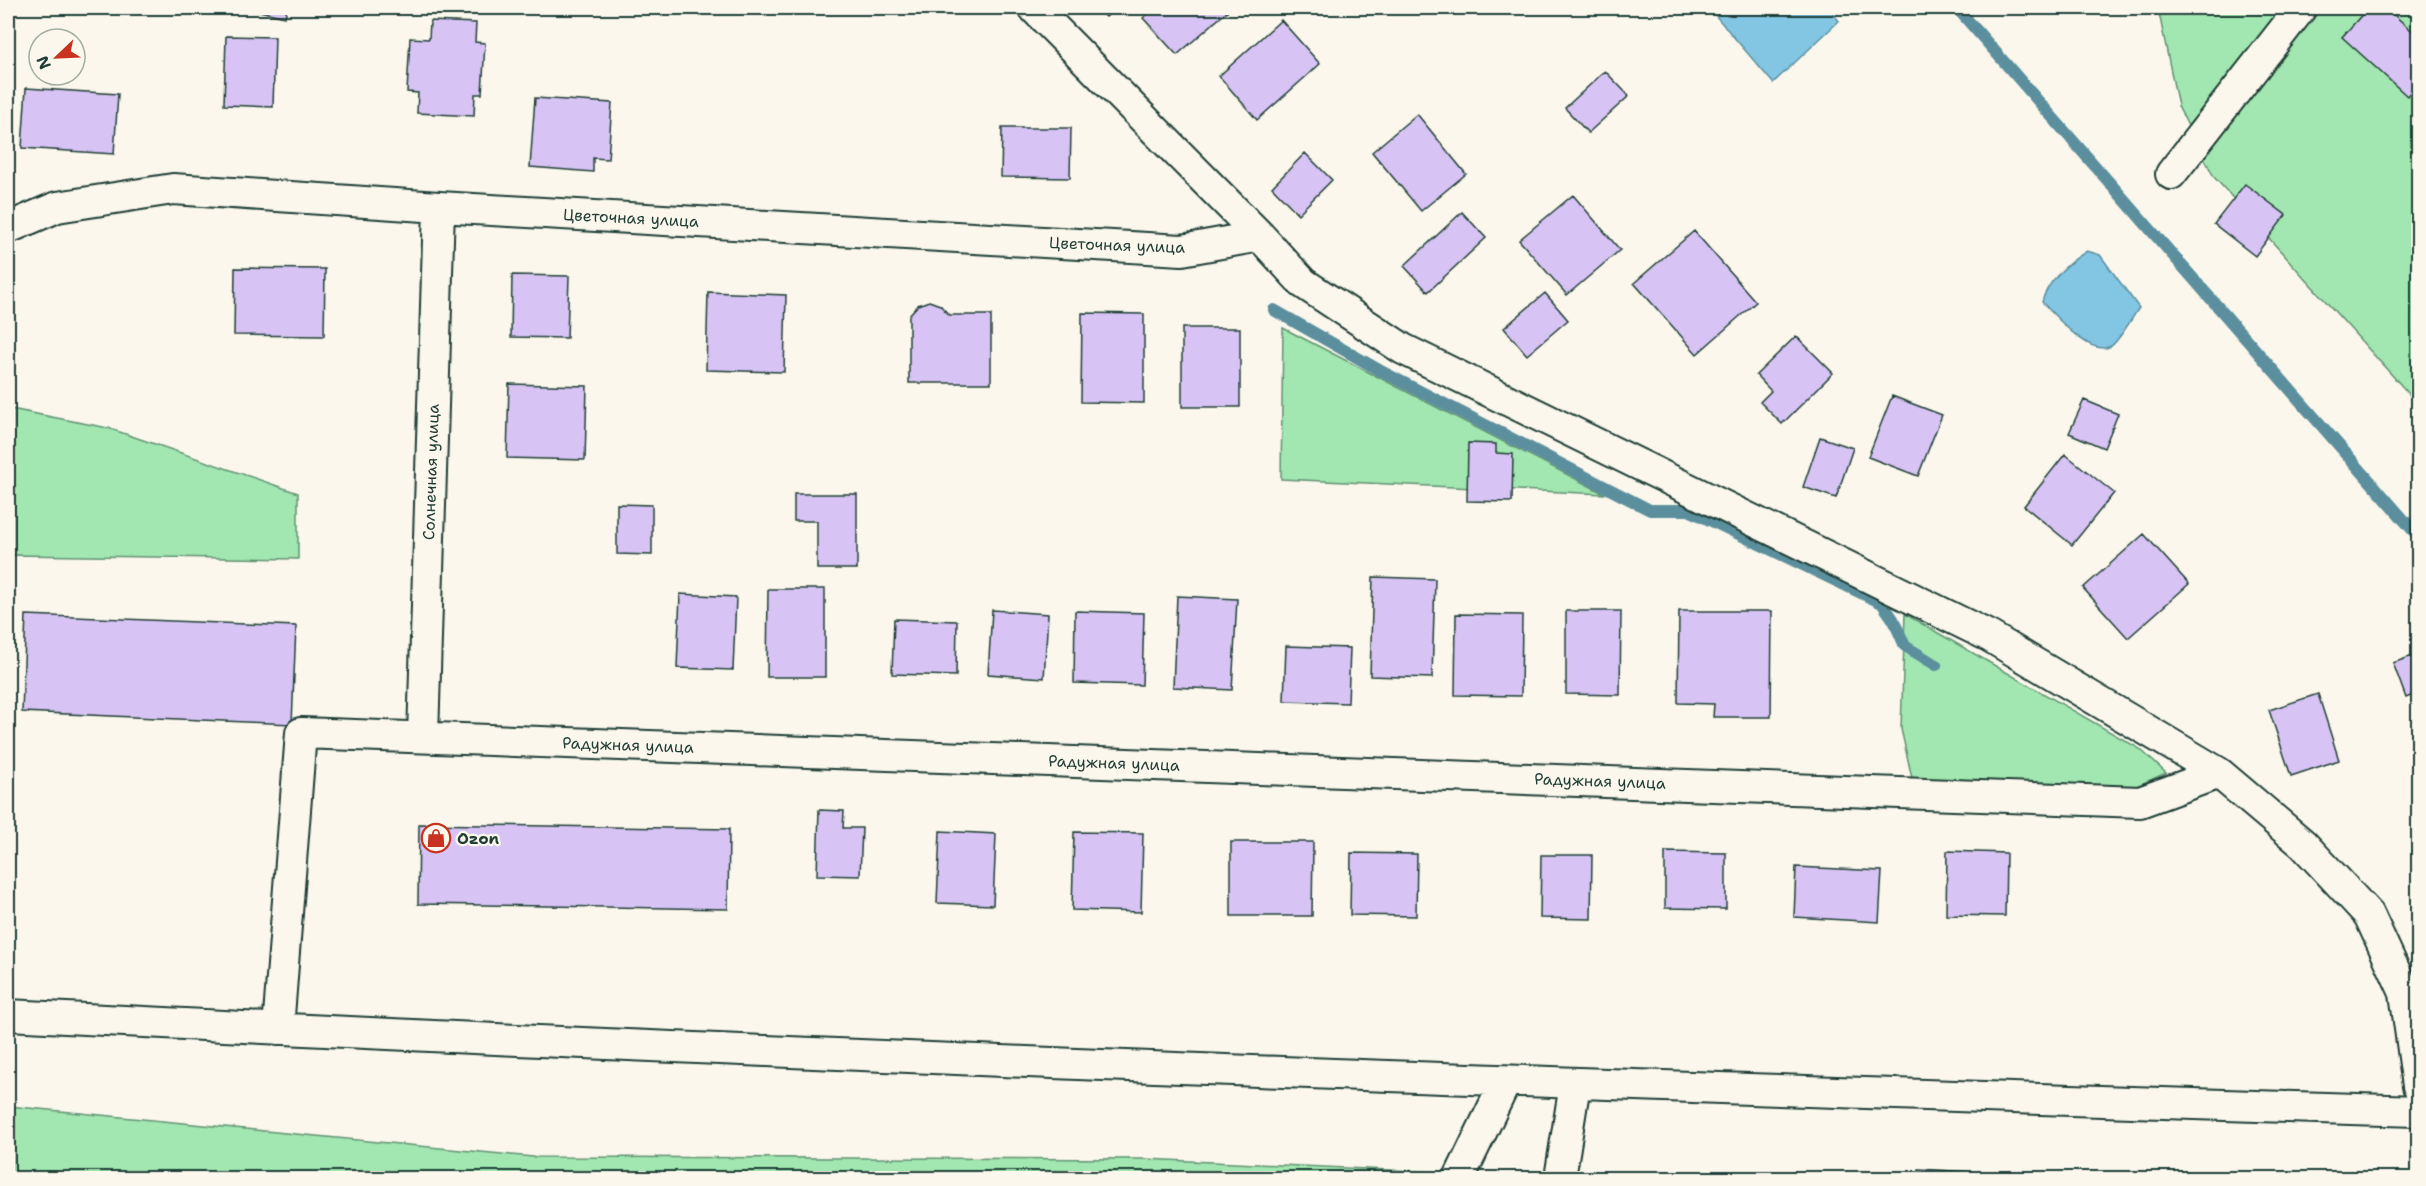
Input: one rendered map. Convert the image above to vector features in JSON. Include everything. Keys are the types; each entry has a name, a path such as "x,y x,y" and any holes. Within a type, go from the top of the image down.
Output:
{"street":[{"path":"1034,8 1260,236 1303,283 1403,350 1989,636 2219,773 2303,844 2369,915 2405,993 2418,1086"},
{"path":"2171,174 2301,8"},
{"name":"Цветочная улица","path":"8,228 57,207 173,189 440,207 1182,250 1260,236"},
{"name":"Солнечная улица","path":"423,737 440,207"},
{"name":"Радужная улица","path":"278,1029 301,733 2140,802 2219,773"},
{"path":"8,1015 278,1029 1575,1084 2418,1111"},
{"path":"1459,1179 1506,1081"},
{"path":"1560,1179 1575,1084"}],"green space":[{"path":"2158,8 2418,8 2418,404 2214,177 2178,106"},
{"path":"1283,328 1605,494 1281,479"},
{"path":"8,405 11,409 108,428 298,493 298,559 13,555 8,561"},
{"path":"1905,614 2140,749 2166,773 2130,789 1912,778 1901,729"},
{"path":"8,1106 533,1157 1144,1159 1568,1178 8,1178"}],"water":[{"path":"1709,8 1829,8 1839,21 1773,83"},
{"path":"2087,251 2100,255 2139,308 2114,343 2103,348 2083,341 2042,302 2049,287 2060,273"}],"building":[{"path":"247,8 287,8 285,17"},
{"path":"1097,8 1116,8 1106,17"},
{"path":"1155,8 1231,8 1177,55 1143,18"},
{"path":"2368,8 2386,8 2418,36 2418,83 2407,96 2342,37"},
{"path":"1281,20 1320,64 1257,120 1219,76"},
{"path":"430,21 476,23 475,42 485,43 482,94 475,94 474,116 417,113 418,93 407,92 410,38 429,39"},
{"path":"226,36 275,37 273,107 224,105"},
{"path":"1605,71 1629,96 1588,133 1565,108"},
{"path":"26,88 118,94 114,154 22,148"},
{"path":"535,98 612,103 608,159 593,158 593,172 530,167"},
{"path":"1417,114 1466,174 1421,211 1372,152"},
{"path":"1002,128 1071,128 1070,178 1001,177"},
{"path":"1305,153 1332,180 1298,214 1272,187"},
{"path":"2245,184 2286,215 2255,256 2214,224"},
{"path":"1573,195 1620,250 1567,295 1519,240"},
{"path":"1462,212 1486,238 1428,292 1404,266"},
{"path":"1694,231 1756,302 1697,354 1634,283"},
{"path":"235,268 325,269 324,336 234,335"},
{"path":"512,275 569,276 567,338 511,337"},
{"path":"708,292 786,295 784,372 706,370"},
{"path":"1545,293 1568,320 1527,355 1504,328"},
{"path":"929,301 940,305 949,315 991,315 991,383 909,383 909,315 918,305"},
{"path":"1082,313 1144,314 1144,403 1081,402"},
{"path":"1182,328 1240,328 1240,407 1182,407"},
{"path":"1796,336 1833,373 1782,424 1760,402 1771,391 1756,375"},
{"path":"509,384 587,386 585,460 507,458"},
{"path":"1892,396 1942,415 1918,476 1868,457"},
{"path":"2084,400 2118,414 2104,448 2069,433"},
{"path":"1820,437 1853,448 1836,498 1803,487"},
{"path":"1468,443 1496,444 1496,453 1513,454 1512,502 1467,501"},
{"path":"2065,454 2114,493 2072,545 2024,506"},
{"path":"794,494 857,494 857,569 817,569 817,521 794,521"},
{"path":"617,504 652,505 652,555 617,554"},
{"path":"2144,534 2189,584 2128,638 2083,588"},
{"path":"1373,577 1435,579 1432,678 1370,676"},
{"path":"768,589 825,589 825,677 767,677"},
{"path":"680,594 736,597 733,670 677,668"},
{"path":"1177,596 1237,599 1232,690 1173,687"},
{"path":"992,610 1048,614 1044,678 988,674"},
{"path":"1075,611 1144,613 1142,685 1074,683"},
{"path":"1566,611 1621,611 1620,695 1566,694"},
{"path":"1679,611 1772,611 1771,717 1713,717 1714,704 1678,703"},
{"path":"1456,614 1522,615 1521,696 1455,695"},
{"path":"26,615 296,626 292,724 22,712"},
{"path":"894,619 957,621 956,676 892,674"},
{"path":"1286,646 1350,648 1348,703 1284,701"},
{"path":"2418,654 2418,693 2406,698 2393,663"},
{"path":"2318,694 2339,760 2291,776 2269,710"},
{"path":"819,810 844,811 843,828 862,828 860,876 817,875"},
{"path":"419,824 729,829 728,909 418,904"},
{"path":"940,831 996,834 993,905 937,903"},
{"path":"1074,832 1143,833 1141,912 1072,910"},
{"path":"1231,842 1313,842 1312,916 1231,916"},
{"path":"1947,851 2006,853 2005,916 1946,915"},
{"path":"1665,852 1726,853 1726,909 1665,908"},
{"path":"1351,853 1417,854 1416,916 1350,915"},
{"path":"1541,855 1592,855 1591,919 1540,918"},
{"path":"1796,867 1882,871 1879,922 1794,917"},
{"path":"1919,1169 2005,1174 2005,1178 1919,1178"}],"waterway":[{"path":"1957,8 2418,536"},
{"path":"1274,310 1379,370 1650,510 1689,510 1882,603 1893,619 1905,646 1936,665"}],"place":[{"name":"Ozon","path":"436,838"}]}
